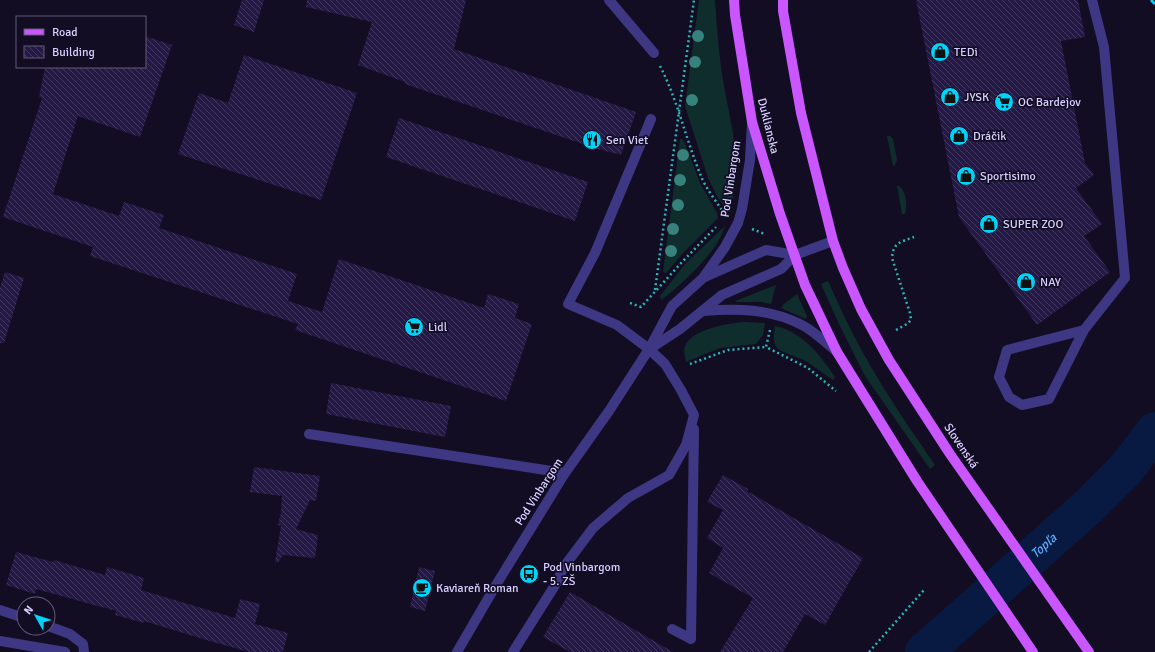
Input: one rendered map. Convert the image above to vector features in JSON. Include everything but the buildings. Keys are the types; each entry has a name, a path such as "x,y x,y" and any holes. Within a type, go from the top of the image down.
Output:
{"main road":[{"name":"Duklianska","path":"734,0 736,22 752,122 780,214 795,255"},
{"path":"783,0 783,11 801,113 833,241"},
{"name":"Slovenská","path":"833,241 843,268 862,309 889,360 950,454 1089,652"},
{"path":"795,255 805,285 837,352 917,481 1033,652"}],"street":[{"path":"609,0 654,53"},
{"path":"1084,330 1007,350 999,377 1009,397 1022,405 1049,400 1084,330 1125,278 1104,47 1092,0"},
{"path":"651,119 595,253 568,304 617,325 649,349 665,364 694,415 692,639 672,629"},
{"name":"Pod Vinbargom","path":"457,652 496,585 566,473 609,411 649,349 672,306 704,278 725,247 738,223 750,160 752,122"},
{"name":"Pod Vinbargom","path":"649,349 680,329 722,296 781,269 795,255 833,241"},
{"name":"Pod Vinbargom","path":"704,278 766,250 795,255"},
{"path":"704,311 733,309 773,314 801,324 837,352"},
{"path":"513,652 557,582 563,568 593,528 628,498 669,475 686,445 694,415"},
{"path":"309,434 566,473"},
{"path":"0,610 16,615"},
{"path":"56,629 70,634 83,644 84,652"},
{"path":"0,640 65,652"}],"path":[{"path":"655,291 694,0"},
{"path":"654,53 667,79 680,112 701,177 726,218"},
{"path":"630,303 641,307 682,261 721,223"},
{"path":"747,227 768,235"},
{"path":"896,330 911,320 892,258 892,250 896,245 914,238"},
{"path":"766,347 771,326"},
{"path":"690,364 728,350 766,347 808,368 836,391"},
{"path":"869,652 924,590"}],"green space":[{"path":"699,0 715,0 721,64 735,148 736,178 730,210 726,209 717,196 708,178 685,106"},
{"path":"887,136 890,136 893,139 897,160 893,166"},
{"path":"680,139 684,141 700,183 717,213 718,218 684,252 666,273 663,272"},
{"path":"897,185 900,187 906,198 905,214 902,214"},
{"path":"725,226 717,243 706,258 683,282 661,300 660,296 685,264"},
{"path":"828,281 848,324 870,365 935,465 930,469 865,376 821,284"},
{"path":"776,285 771,304 735,301"},
{"path":"797,294 807,316 806,319 781,308"},
{"path":"745,322 765,323 763,335 756,344 720,348 686,362 684,348 689,340 695,335 712,328"},
{"path":"775,326 794,333 810,346 835,377 833,380 806,361 779,350 774,342"}],"waterway":[{"name":"Topľa","path":"924,652 1089,506 1126,469 1155,431"}],"railway":[{"path":"1151,0 1155,4"}],"place":[{"name":"TEDi","path":"940,52"},
{"name":"JYSK","path":"950,97"},
{"name":"OC Bardejov","path":"1004,102"},
{"name":"Dráčik","path":"959,136"},
{"name":"Sen Viet","path":"592,140"},
{"name":"Sportisimo","path":"966,176"},
{"name":"SUPER ZOO","path":"989,224"},
{"name":"NAY","path":"1026,282"},
{"name":"Lidl","path":"414,327"},
{"name":"Pod Vinbargom - 5. ZŠ","path":"529,574"},
{"name":"Kaviareň Roman","path":"422,588"}]}
